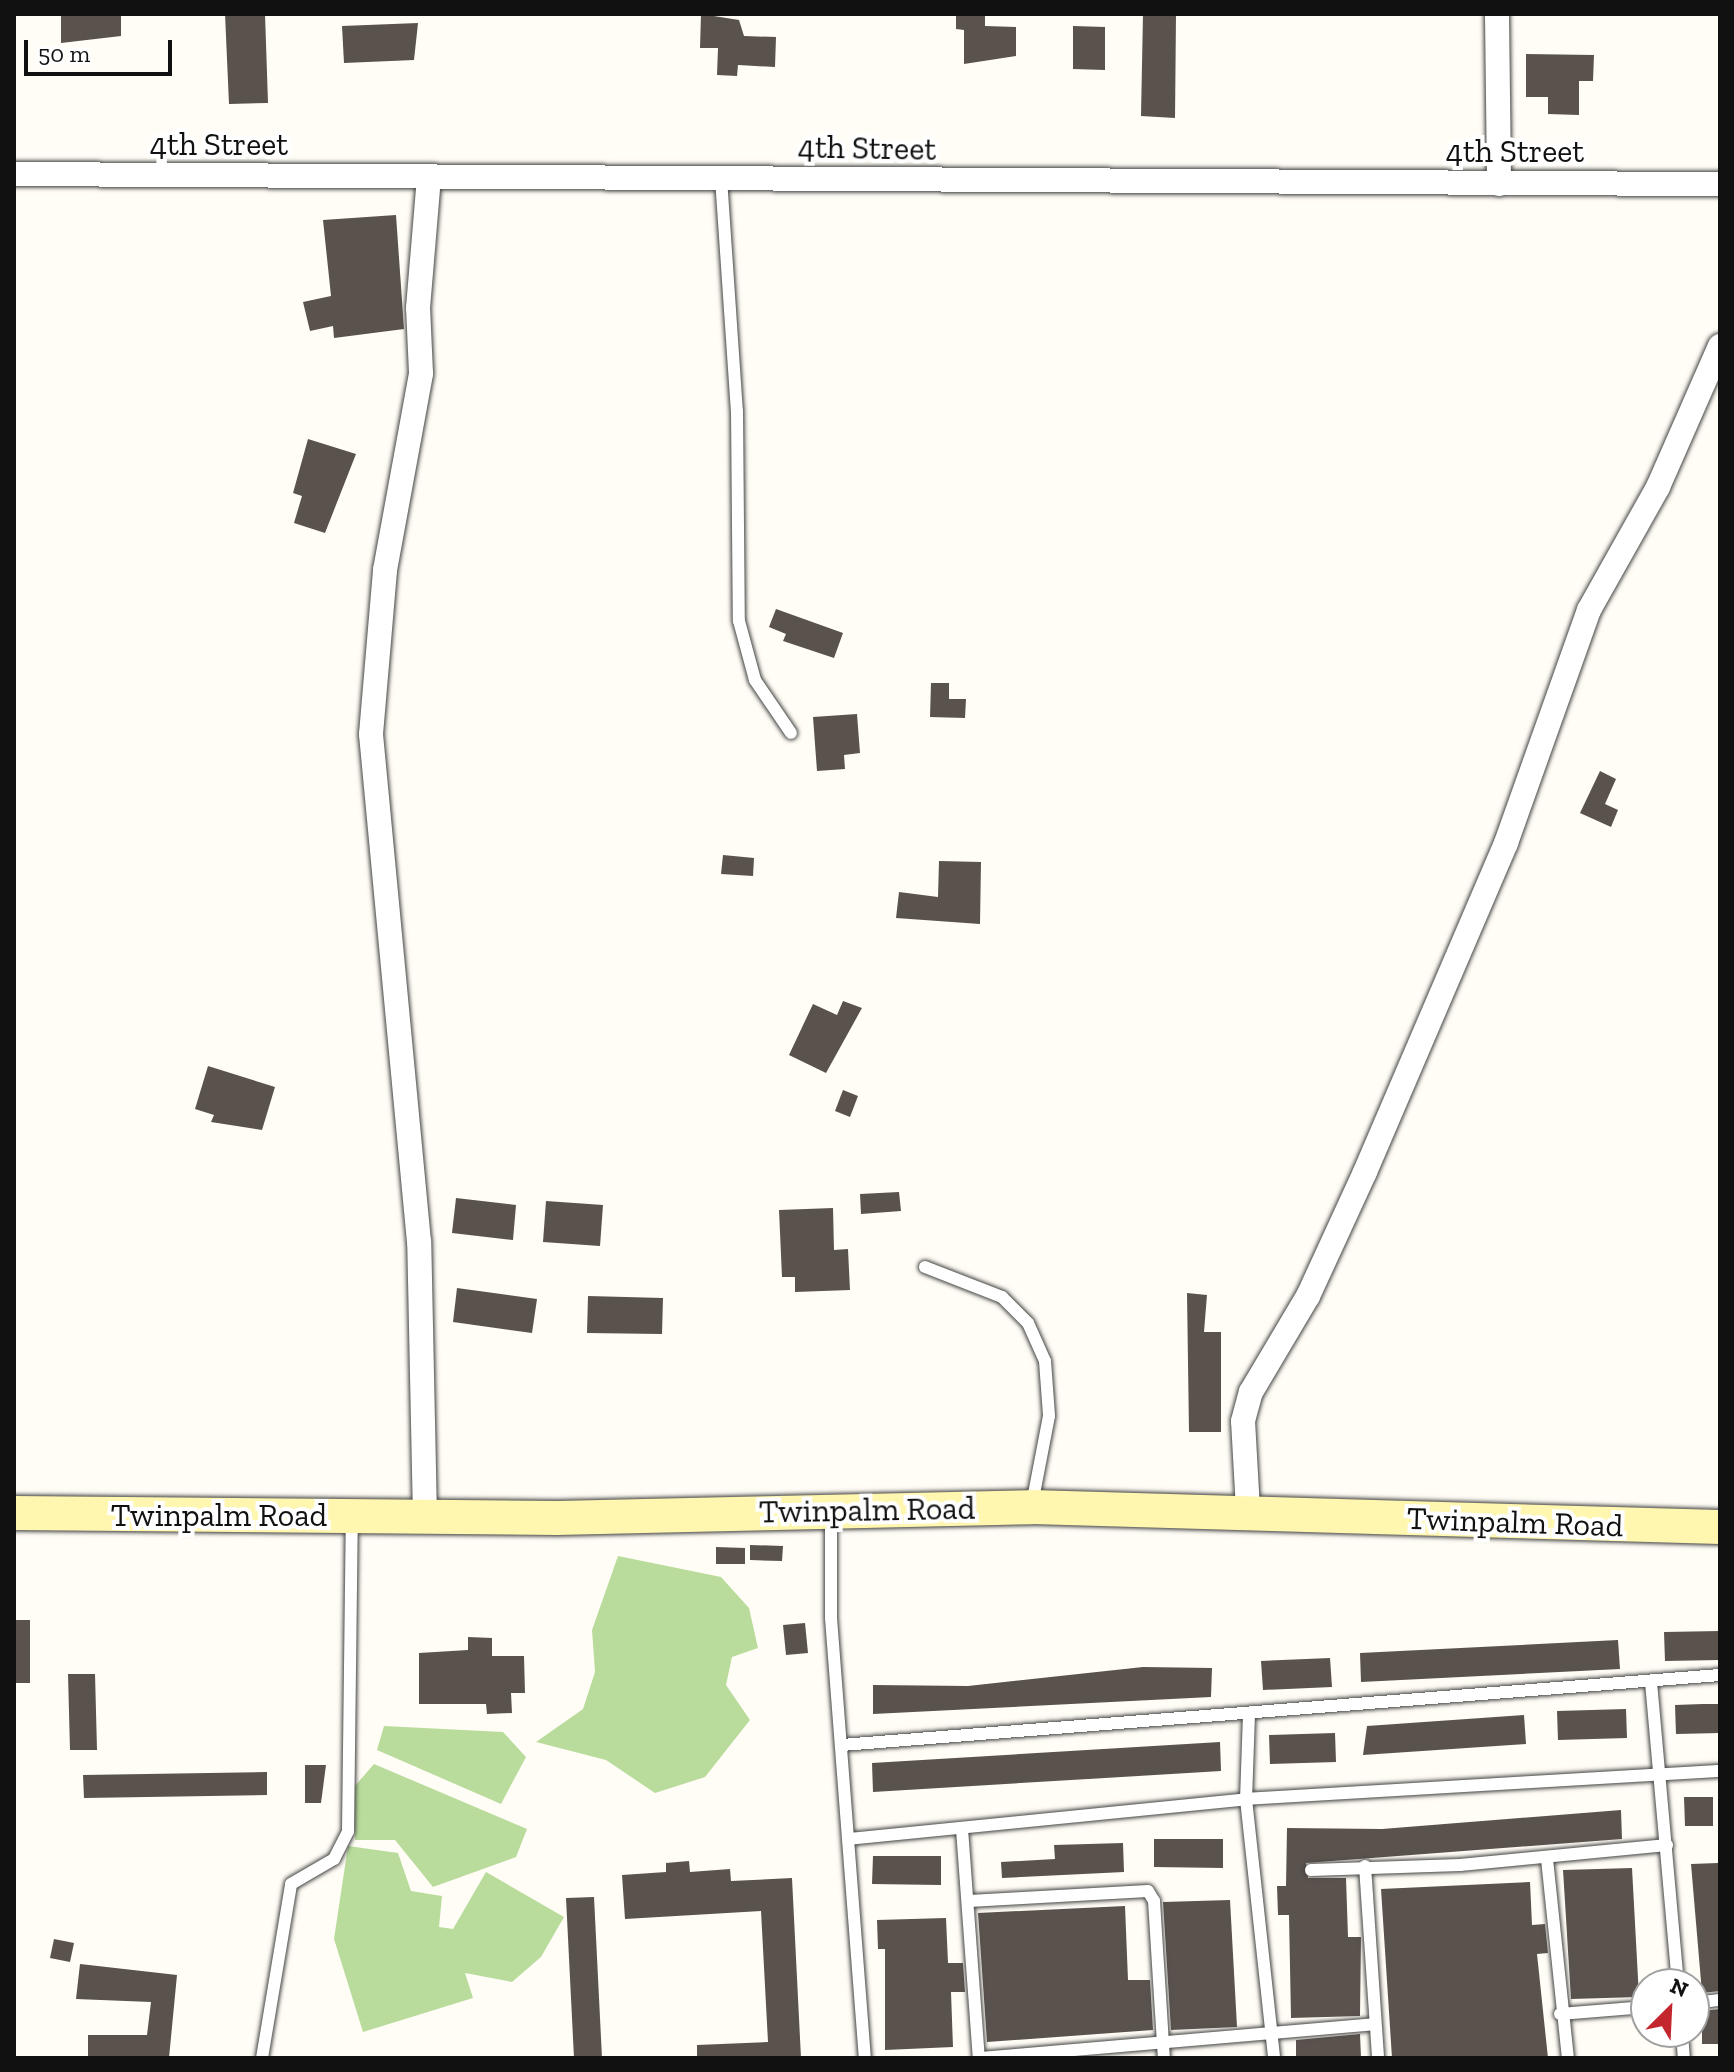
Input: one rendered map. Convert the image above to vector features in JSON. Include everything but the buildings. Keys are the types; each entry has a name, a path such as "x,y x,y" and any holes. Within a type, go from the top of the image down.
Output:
{"main road":[{"name":"Twinpalm Road","path":"14,1513 425,1518 1032,1507 1248,1510 1720,1527"}],"street":[{"path":"1497,14 1499,184"},
{"name":"4th Street","path":"14,174 1720,184"},
{"path":"425,1518 419,1242 371,734 385,570 421,373 418,308 429,176"},
{"path":"1248,1510 1243,1421 1251,1392 1308,1296 1365,1172 1506,843 1589,610 1658,487 1720,346"}],"lane":[{"path":"721,178 737,411 739,621 755,680 791,733"},
{"path":"925,1267 1002,1297 1028,1323 1045,1361 1049,1416 1032,1507"},
{"path":"831,1509 842,1745 865,2058"},
{"path":"262,2058 291,1884 334,1859 348,1831 353,1516"},
{"path":"842,1745 1720,1675"},
{"path":"1651,1682 1662,1777 1677,1968"},
{"path":"1249,1714 1246,1799 1274,2058"},
{"path":"848,1839 1246,1799 1662,1777 1720,1771"},
{"path":"962,1829 980,2058 1164,2052 1271,2033 1374,2024"},
{"path":"1311,1870 1547,1859 1667,1845"},
{"path":"1547,1859 1562,1966 1560,2014 1568,2058"},
{"path":"1365,1866 1378,2058"},
{"path":"969,1901 1148,1891 1154,1901 1164,2052"},
{"path":"1560,2014 1630,2008"}],"green space":[{"path":"618,1556 721,1577 749,1608 758,1648 732,1657 726,1685 750,1720 705,1777 655,1793 606,1760 536,1742 583,1709 595,1672 592,1630"},
{"path":"384,1726 503,1732 526,1757 501,1804 377,1750"},
{"path":"374,1764 527,1829 516,1857 433,1887 395,1840 355,1840 354,1787"},
{"path":"348,1846 398,1853 411,1891 442,1896 439,1927 453,1929 486,1872 564,1917 541,1957 512,1982 465,1973 473,1998 363,2032 334,1939"}]}
